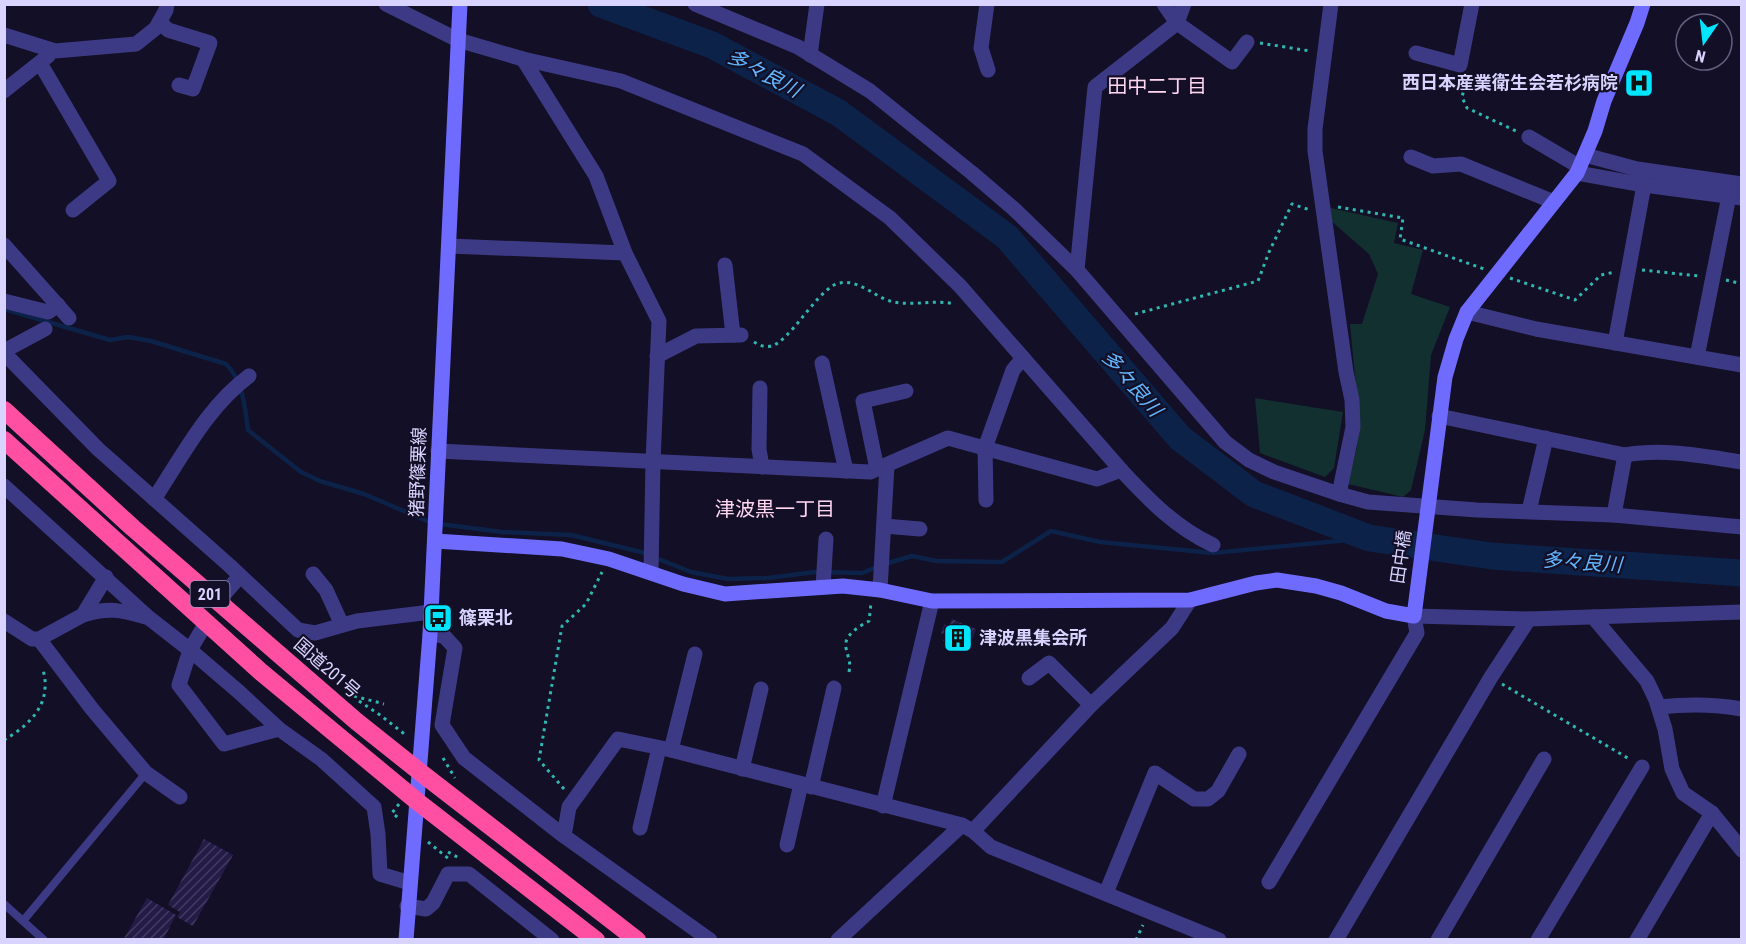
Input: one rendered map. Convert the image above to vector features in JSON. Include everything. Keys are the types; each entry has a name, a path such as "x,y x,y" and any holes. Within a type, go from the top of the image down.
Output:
{"highway":[{"name":"国道201号","path":"4,410 133,528 356,721 638,939"},
{"name":"201","path":"4,440 261,672 418,802 596,939"}],"street":[{"path":"4,35 55,51 136,44 156,28 166,10 166,4"},
{"path":"386,4 458,36 522,60 621,81 803,154 890,218 960,286 1121,470 1160,511 1198,538 1213,545"},
{"name":"猪野篠栗線","path":"406,939 430,634 460,4"},
{"path":"695,4 798,47 870,91 928,137 1014,209 1077,270 1225,442 1249,460 1275,472 1339,494 1368,502 1427,512 1529,511 1614,515 1742,527"},
{"path":"810,55 817,4"},
{"path":"987,4 981,48 988,70"},
{"path":"1164,4 1177,23 1232,63 1247,42"},
{"path":"1077,270 1095,87 1177,23 1184,4"},
{"path":"1331,4 1315,129 1315,151 1353,418 1339,494"},
{"path":"1416,53 1460,65 1472,4"},
{"name":"田中橋","path":"1414,610 1444,377 1456,339 1467,312 1581,165 1604,101 1637,23 1642,4"},
{"path":"160,21 168,30 210,43 193,89 179,85"},
{"path":"4,91 55,51"},
{"path":"522,60 596,176 625,253 659,321 652,462 651,573"},
{"path":"40,63 109,181 73,210"},
{"path":"1529,137 1581,165 1644,185 1736,197 1697,357"},
{"path":"1411,156 1433,166 1461,164 1554,202"},
{"path":"1581,165 1638,169 1742,184"},
{"path":"1615,343 1644,185"},
{"path":"4,245 69,318"},
{"path":"449,246 625,253"},
{"path":"657,356 696,336 737,335 725,265"},
{"path":"4,301 48,312 58,305"},
{"path":"1467,312 1536,329 1742,365"},
{"path":"45,329 4,352 98,449 298,630 315,633 357,621 431,612"},
{"path":"986,500 985,448 1013,370 1023,358"},
{"path":"822,363 846,471"},
{"path":"154,500 201,427 234,387 249,376"},
{"path":"760,388 759,448 762,467"},
{"path":"876,590 884,526 882,467 863,401 906,391"},
{"path":"1439,416 1625,455 1673,452 1742,462"},
{"path":"438,451 870,472 948,438 1097,479 1121,470"},
{"path":"1529,511 1546,438"},
{"path":"1614,515 1625,455"},
{"path":"5,487 149,618 190,650 279,729 321,759 374,807 380,874 410,883"},
{"path":"884,526 920,529"},
{"path":"823,587 826,538"},
{"path":"435,541 562,549 609,559 683,584 725,594 843,586 932,601 1190,600 1277,580 1324,588 1386,611 1414,610 1529,619 1742,612"},
{"path":"313,574 326,590 342,626"},
{"path":"218,601 240,576"},
{"path":"83,615 106,577"},
{"path":"838,939 968,828 1172,628 1190,600"},
{"path":"883,806 932,601"},
{"path":"4,621 32,639 39,639 83,615 102,609 122,610 149,618"},
{"path":"1269,882 1417,633 1414,610"},
{"path":"1593,617 1647,681 1659,707 1672,769 1683,793 1712,813 1742,850"},
{"path":"1336,939 1491,677 1529,619"},
{"path":"206,622 190,650 179,685 224,744 279,729"},
{"path":"430,634 444,636 455,648 442,725 464,758 564,836 710,939"},
{"path":"39,639 92,709 146,773 180,797"},
{"path":"640,828 695,654"},
{"path":"1029,678 1049,663 1091,705"},
{"path":"788,845 834,688"},
{"path":"742,769 761,689"},
{"path":"1659,707 1687,704 1742,709"},
{"path":"564,836 569,807 618,739 665,749 968,828 991,847 1219,939"},
{"path":"1106,893 1155,773 1194,798 1208,800 1218,791 1239,754"},
{"path":"1438,939 1544,759"},
{"path":"1538,939 1642,767"},
{"path":"1637,939 1712,813"},
{"path":"407,906 426,909 433,903 448,874 469,874 552,939"}],"lane":[{"path":"23,921 146,773"},
{"path":"4,904 44,939"}],"path":[{"path":"1247,42 1292,47 1325,54"},
{"path":"1460,65 1468,74 1462,97 1467,108 1529,137"},
{"path":"1119,319 1258,280 1292,204 1323,210 1403,218 1400,239 1497,273"},
{"path":"737,335 761,346 772,346 782,340 821,295 836,284 848,282 897,302 944,302 978,306"},
{"path":"569,807 567,792 539,760 562,626 586,604 609,559"},
{"path":"849,672 851,661 846,641 857,628 869,621 876,590"},
{"path":"4,740 20,731 41,704 45,688 43,666"},
{"path":"1491,677 1642,767"},
{"path":"380,715 351,695 384,704"}],"green space":[{"path":"1331,208 1398,223 1394,243 1423,250 1411,294 1450,307 1431,355 1425,430 1411,490 1403,497 1348,484 1357,447 1359,418 1350,324 1362,324 1378,274 1369,254 1330,220"},
{"path":"1255,398 1343,412 1334,468 1325,477 1260,453"}],"building":[{"name":"津波黒集会所","path":"952,619 976,629 968,650 943,641 946,635 941,633 944,624 949,626"},
{"path":"204,839 233,855 193,926 177,917 180,912 168,905"},
{"path":"147,898 176,915 163,940 123,940"}],"waterway":[{"name":"多々良川","path":"601,4 712,45 839,113 1007,237 1180,438 1254,494 1369,538 1491,556 1742,573"},
{"path":"4,309 110,340 128,337 151,341 226,364 240,386 248,430 301,472 320,481 364,494 432,523 502,532 571,535 641,552 691,572 728,579 768,578 815,572 862,573 877,567"},
{"path":"885,564 912,556 937,561 1002,562 1051,531 1100,542 1213,553 1369,538"}],"place":[{"name":"西日本産業衛生会若杉病院","path":"1639,83"},
{"name":"篠栗北","path":"438,618"},
{"name":"津波黒集会所","path":"958,638"}],"district":[{"name":"田中二丁目","path":"1157,86"},
{"name":"津波黒一丁目","path":"775,509"}]}
